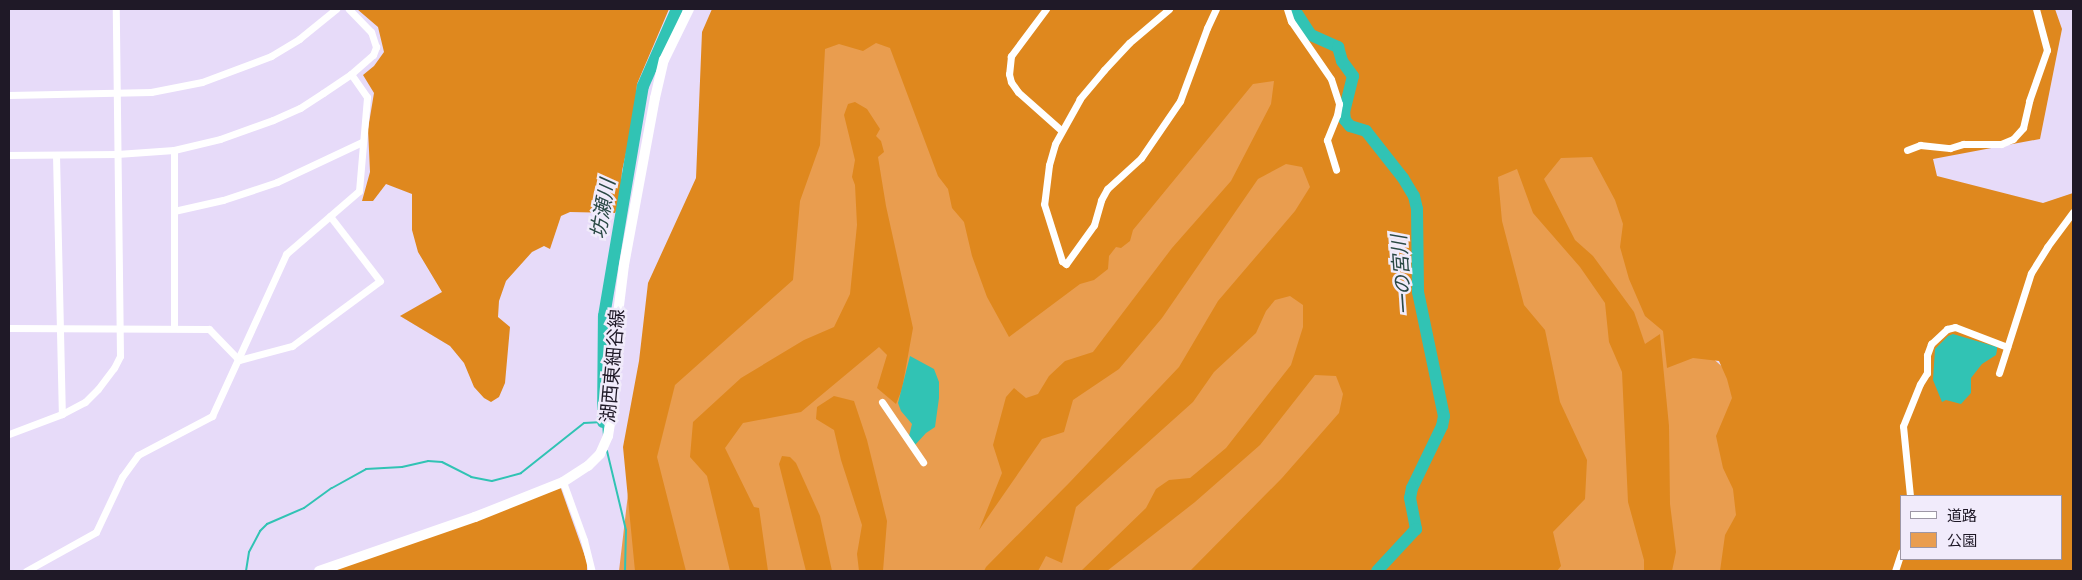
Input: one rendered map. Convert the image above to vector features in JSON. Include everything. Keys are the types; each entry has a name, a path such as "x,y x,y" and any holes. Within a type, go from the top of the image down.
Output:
{"main road":[{"name":"湖西東細谷線","path":"319,571 475,517 563,482 588,466 600,454 608,436 617,322 624,265 655,98 664,60 689,9"}],"street":[{"path":"9,434 62,414 85,402 114,368 120,356 116,9"},
{"path":"9,95 118,94 182,87 241,69 271,56 299,39 336,9"},
{"path":"9,155 117,154 174,150 220,139 273,120 300,108 351,74 373,55 376,46 371,32 349,9"},
{"path":"1046,9 1011,56 1009,74 1011,82 1018,92 1061,130"},
{"path":"1169,9 1129,44 1104,70 1080,99 1061,130 1049,164 1044,204 1062,261 1066,264 1094,225 1101,200 1107,189 1141,158 1180,101 1216,9"},
{"path":"1287,9 1291,21 1331,79 1339,104 1337,115 1327,140 1336,170"},
{"path":"1907,150 1920,145 1950,148 1963,144 2001,144 2013,139 2018,134 2023,128 2029,101 2047,50 2036,9"},
{"path":"26,571 96,532 122,476 138,456 212,416 286,254 359,191 367,97 351,74"},
{"path":"174,210 224,200 276,182 362,142"},
{"path":"174,150 174,328"},
{"path":"56,155 58,329 62,414"},
{"path":"1999,373 2031,273 2047,246 2073,212"},
{"path":"239,360 292,346 380,280 330,216"},
{"path":"1910,495 1904,426 1920,384 1928,373 1927,355 1931,344 1947,329 1955,327 2007,348"},
{"path":"9,328 209,328 239,360"},
{"path":"882,402 923,462"},
{"path":"563,482 584,540 592,571"},
{"path":"1894,571 1900,555"}],"green space":[{"path":"826,9 1216,71 1596,108 1699,346 1736,379 1747,571 619,571 633,451"}],"shaded area":[{"path":"357,9 669,9 637,84 635,113 622,171 620,203 615,213 570,212 561,216 550,249 544,246 532,252 506,281 499,301 498,317 510,327 505,383 499,397 491,402 484,398 474,387 464,363 450,346 400,316 442,292 418,252 412,230 412,194 386,184 373,201 362,201 370,172 368,129 374,93 363,75 374,66 384,52 378,27"},
{"path":"712,9 2055,9 2062,29 2040,139 1933,159 1937,176 2043,203 2073,193 2073,571 1720,571 1725,535 1736,515 1733,489 1723,468 1716,436 1732,398 1727,379 1719,361 1693,358 1667,368 1663,331 1645,316 1629,279 1620,247 1623,224 1615,200 1592,157 1561,158 1544,179 1575,240 1593,256 1634,312 1645,344 1660,334 1669,426 1670,504 1676,552 1672,571 1644,571 1644,560 1628,502 1622,372 1609,342 1605,303 1580,267 1533,213 1517,169 1498,177 1502,221 1524,305 1545,330 1560,402 1587,460 1585,499 1553,532 1561,566 1557,571 1190,571 1282,478 1339,413 1343,394 1336,376 1315,375 1260,445 1195,502 1107,571 1081,571 1146,508 1156,489 1169,480 1190,478 1226,448 1291,365 1303,327 1303,305 1290,296 1275,300 1266,311 1256,333 1214,372 1193,402 1076,507 1062,563 1046,556 1038,571 984,571 1179,367 1218,301 1295,211 1310,187 1302,167 1286,164 1258,179 1162,318 1119,369 1073,400 1064,432 1042,439 979,530 1002,473 993,445 1006,397 1014,388 1026,398 1038,394 1049,376 1065,361 1093,352 1172,248 1231,181 1271,104 1274,81 1253,84 1133,230 1130,241 1121,248 1116,247 1109,256 1108,269 1094,280 1080,284 1009,337 987,297 972,256 964,222 952,208 948,189 938,176 890,48 876,43 863,51 839,44 825,49 820,145 800,201 793,280 675,385 657,457 686,571 635,571 623,447 639,361 648,283 696,178 702,32"},
{"path":"855,102 867,109 880,129 876,136 881,141 884,152 878,157 886,206 913,328 902,389 896,404 877,388 887,355 879,347 801,412 743,423 725,448 754,507 759,508 768,571 730,571 707,476 690,457 693,422 741,378 804,340 834,327 850,294 857,225 855,185 852,177 855,160 844,115 848,104"},
{"path":"1953,334 1997,347 1996,355 1982,364 1971,378 1971,393 1961,404 1946,400 1942,402 1933,380 1935,349 1948,336"},
{"path":"910,356 934,369 939,382 935,427 926,433 915,445 908,440 912,424 901,411 898,403"},
{"path":"834,396 854,401 867,440 887,521 883,571 859,571 857,554 862,525 841,460 834,430 816,419 817,407"},
{"path":"782,456 790,457 796,463 820,516 832,571 806,571 779,464"},
{"path":"559,483 587,562 587,571 324,571"}],"waterway":[{"name":"坊瀬川","path":"603,422 604,316 643,86 677,9"},
{"name":"一の宮川","path":"1294,9 1311,35 1338,47 1342,61 1353,76 1344,111 1345,120 1350,126 1366,131 1403,178 1414,196 1417,209 1418,292 1444,416 1442,426 1412,488 1410,498 1416,529 1377,571"},
{"path":"246,571 249,552 260,531 267,524 304,508 332,488 366,469 402,467 428,461 442,462 471,477 492,481 521,473 584,423 603,422 604,436"},
{"path":"607,451 626,530 625,571"}]}
